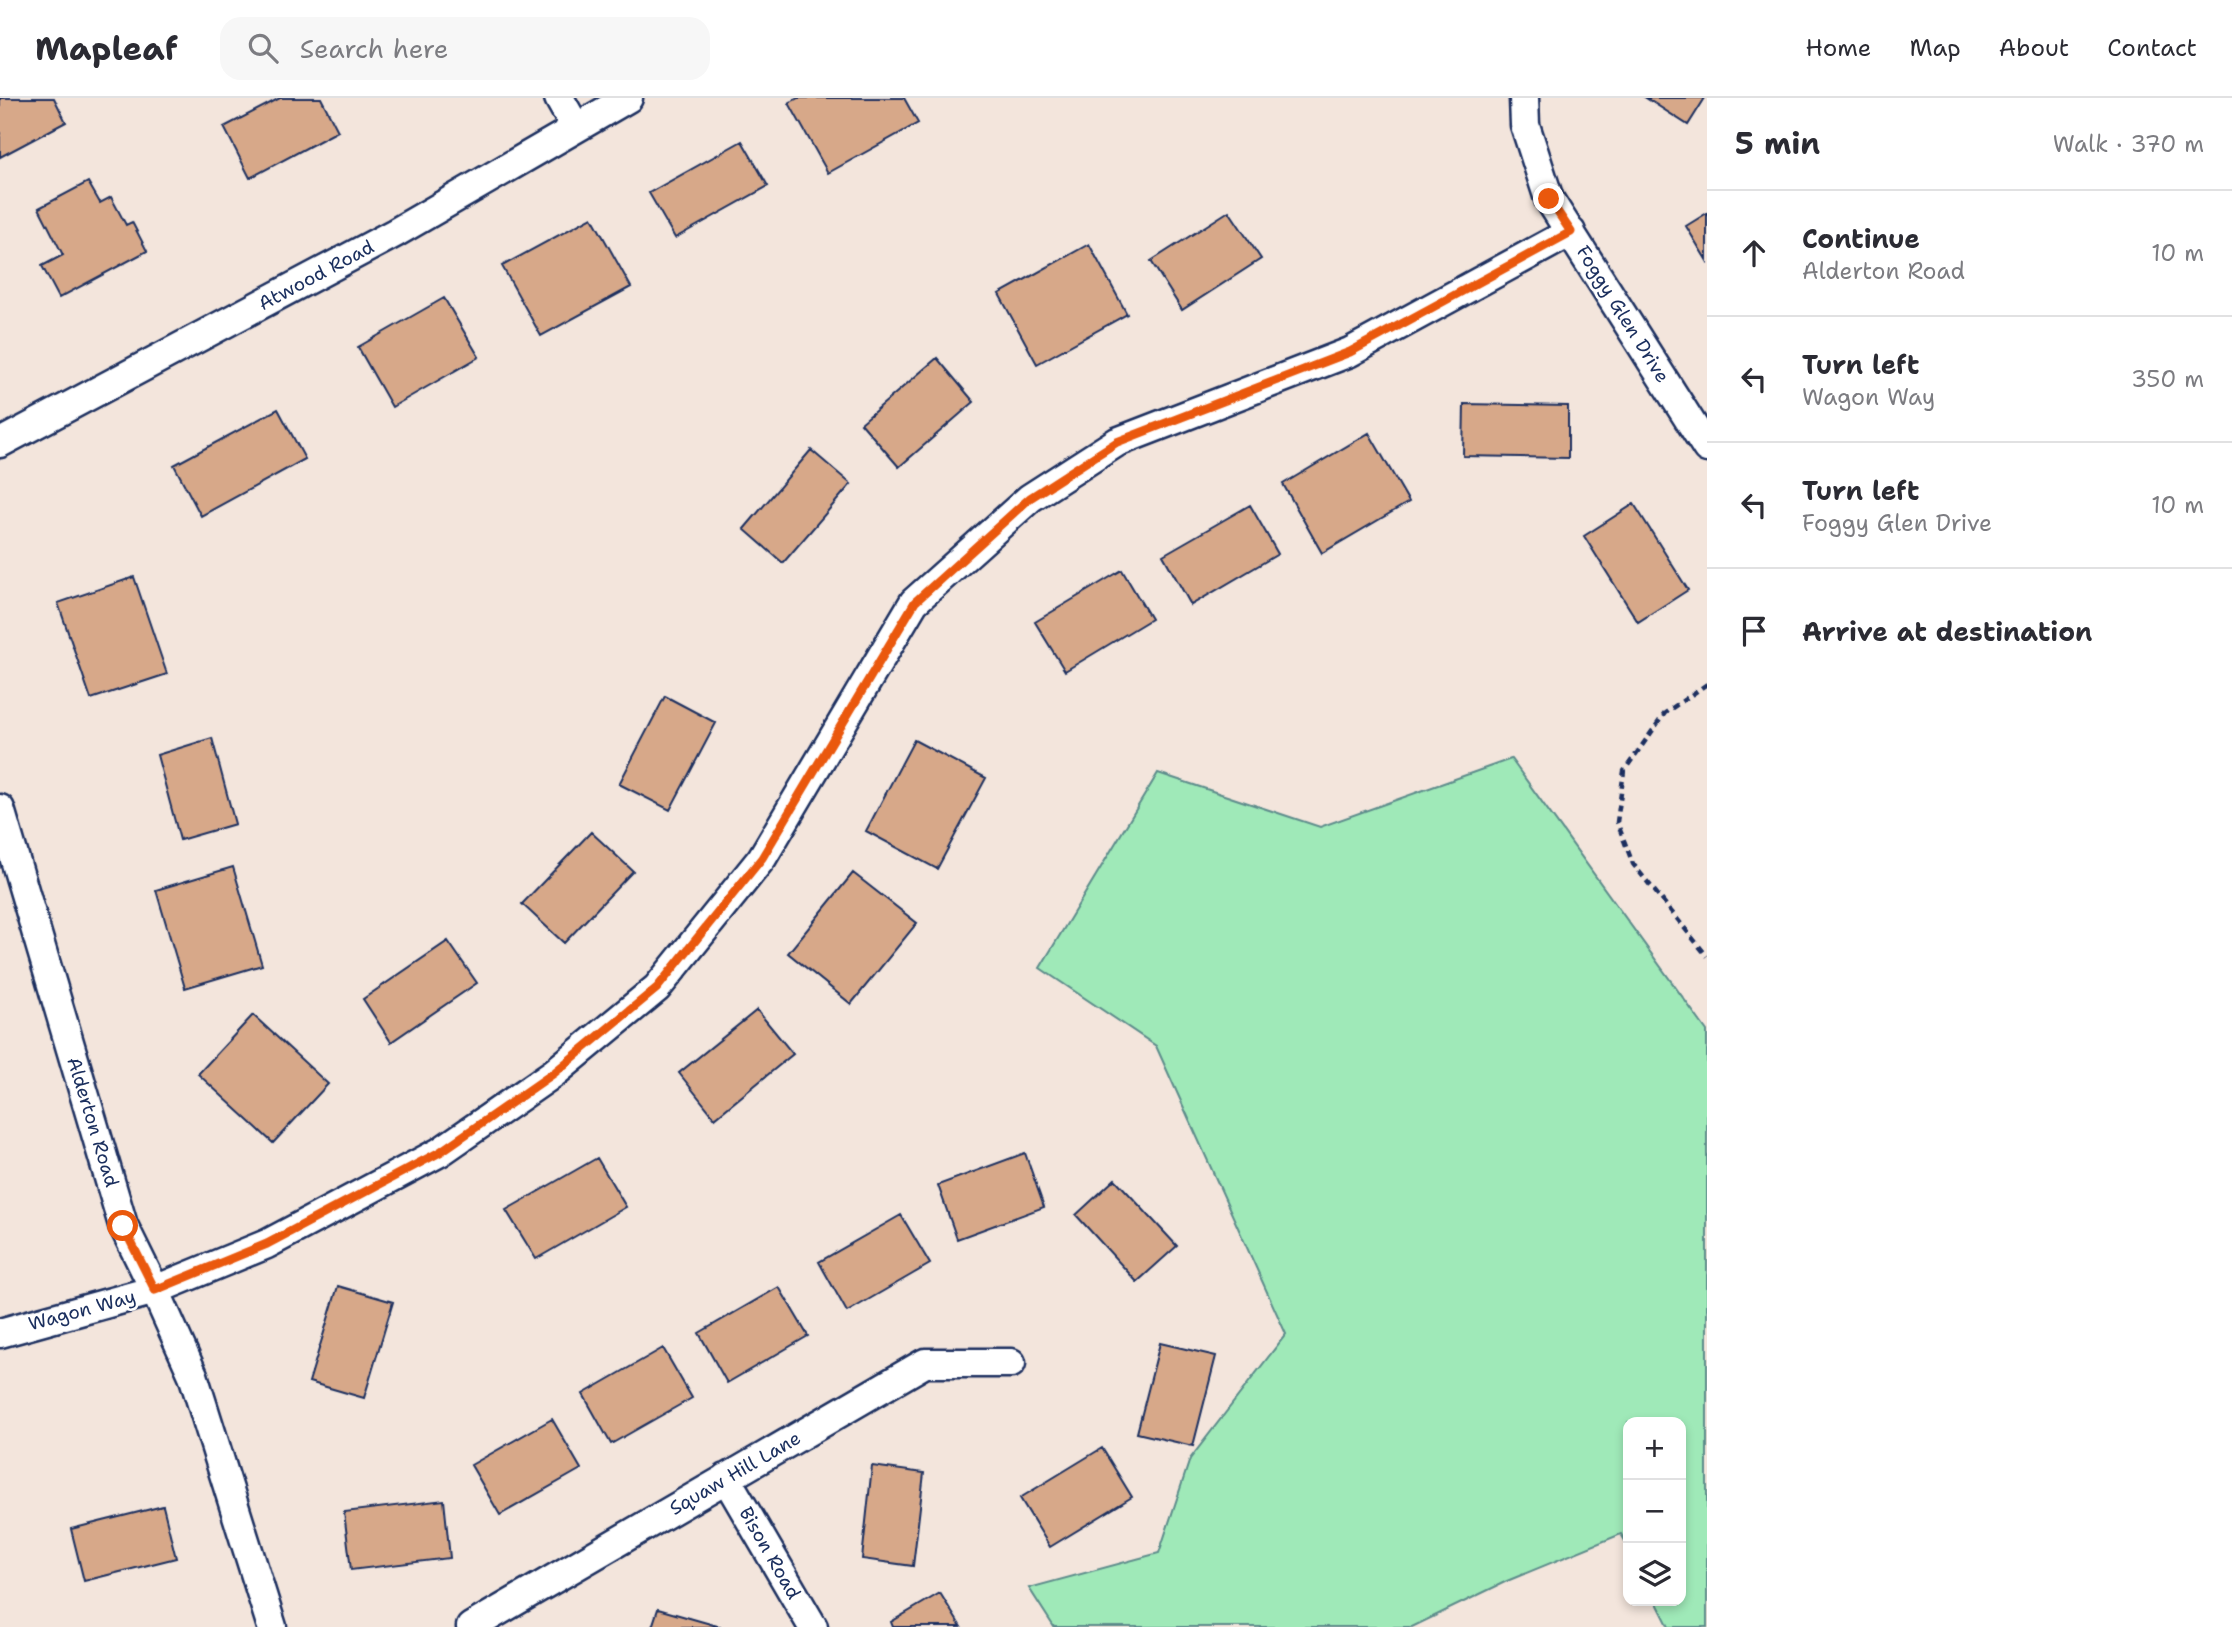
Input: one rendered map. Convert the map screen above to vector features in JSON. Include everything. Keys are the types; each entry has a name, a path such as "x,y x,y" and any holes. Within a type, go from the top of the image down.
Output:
{"street":[{"path":"559,98 576,128"},
{"name":"Atwood Road","path":"0,443 395,233 628,98"},
{"name":"Foggy Glen Drive","path":"1524,98 1525,125 1549,199 1702,429"},
{"name":"Wagon Way","path":"0,1333 155,1290 267,1244 440,1152 554,1073 657,988 762,858 915,602 1030,498 1117,442 1350,352 1571,232"},
{"name":"Alderton Road","path":"0,809 123,1226 193,1375 272,1627"},
{"name":"Squaw Hill Lane","path":"471,1627 925,1363 1011,1363"},
{"name":"Bison Road","path":"726,1478 813,1627"}],"path":[{"path":"1707,684 1665,713 1624,771 1617,822 1633,864 1707,957"}],"green space":[{"path":"1511,759 1707,1031 1707,1627 1669,1627 1658,1606 1686,1606 1686,1417 1623,1417 1623,1537 1621,1534 1507,1581 1412,1627 1054,1627 1029,1588 1159,1553 1190,1459 1286,1334 1156,1046 1040,968 1158,773 1320,827"}],"building":[{"path":"0,98 54,98 66,122 0,157"},
{"path":"280,98 321,98 338,131 250,178 224,127"},
{"path":"798,98 904,98 918,123 828,173 789,103"},
{"path":"1646,98 1705,98 1688,125"},
{"path":"742,141 768,186 675,238 649,193"},
{"path":"88,182 100,203 111,197 126,225 132,222 147,251 59,298 42,266 63,255 39,208"},
{"path":"1229,211 1261,259 1182,310 1151,261"},
{"path":"1707,213 1707,261 1686,226"},
{"path":"592,217 631,287 541,336 502,266"},
{"path":"1089,244 1127,314 1037,364 999,294"},
{"path":"444,298 479,357 392,407 358,347"},
{"path":"937,358 974,402 899,467 861,423"},
{"path":"1464,404 1568,406 1568,458 1463,456"},
{"path":"278,409 305,459 201,516 174,465"},
{"path":"1369,433 1409,502 1322,553 1283,484"},
{"path":"811,450 851,484 783,563 744,529"},
{"path":"1634,504 1688,590 1638,622 1584,536"},
{"path":"1250,505 1278,554 1191,605 1163,555"},
{"path":"1122,570 1151,619 1065,671 1035,622"},
{"path":"134,577 167,674 91,699 58,603"},
{"path":"665,696 716,723 670,810 619,784"},
{"path":"212,738 235,824 180,840 157,755"},
{"path":"914,740 986,778 937,869 866,831"},
{"path":"591,832 633,871 564,943 522,904"},
{"path":"233,867 262,965 185,988 156,890"},
{"path":"853,873 917,923 851,1004 788,953"},
{"path":"448,941 477,983 391,1042 363,999"},
{"path":"757,1010 793,1054 715,1118 679,1073"},
{"path":"253,1015 328,1084 273,1143 198,1074"},
{"path":"1025,1153 1044,1207 957,1239 938,1185"},
{"path":"597,1158 626,1207 536,1259 506,1210"},
{"path":"1115,1179 1177,1246 1137,1282 1076,1215"},
{"path":"901,1215 930,1264 847,1312 819,1262"},
{"path":"338,1286 393,1302 364,1398 309,1382"},
{"path":"779,1287 808,1336 727,1383 699,1333"},
{"path":"1160,1343 1216,1356 1193,1446 1137,1433"},
{"path":"663,1348 692,1398 611,1444 583,1394"},
{"path":"552,1419 581,1469 500,1515 471,1465"},
{"path":"1102,1448 1132,1497 1050,1547 1020,1498"},
{"path":"872,1466 924,1473 913,1566 862,1559"},
{"path":"444,1500 450,1558 351,1570 344,1512"},
{"path":"163,1506 176,1558 84,1581 71,1529"},
{"path":"940,1593 961,1627 893,1627 891,1622"},
{"path":"658,1609 721,1627 652,1627"}],"route":[{"path":"123,1226 155,1290 267,1244 440,1152 554,1073 657,988 762,858 915,602 1030,498 1117,442 1350,352 1571,232 1549,199"}]}
